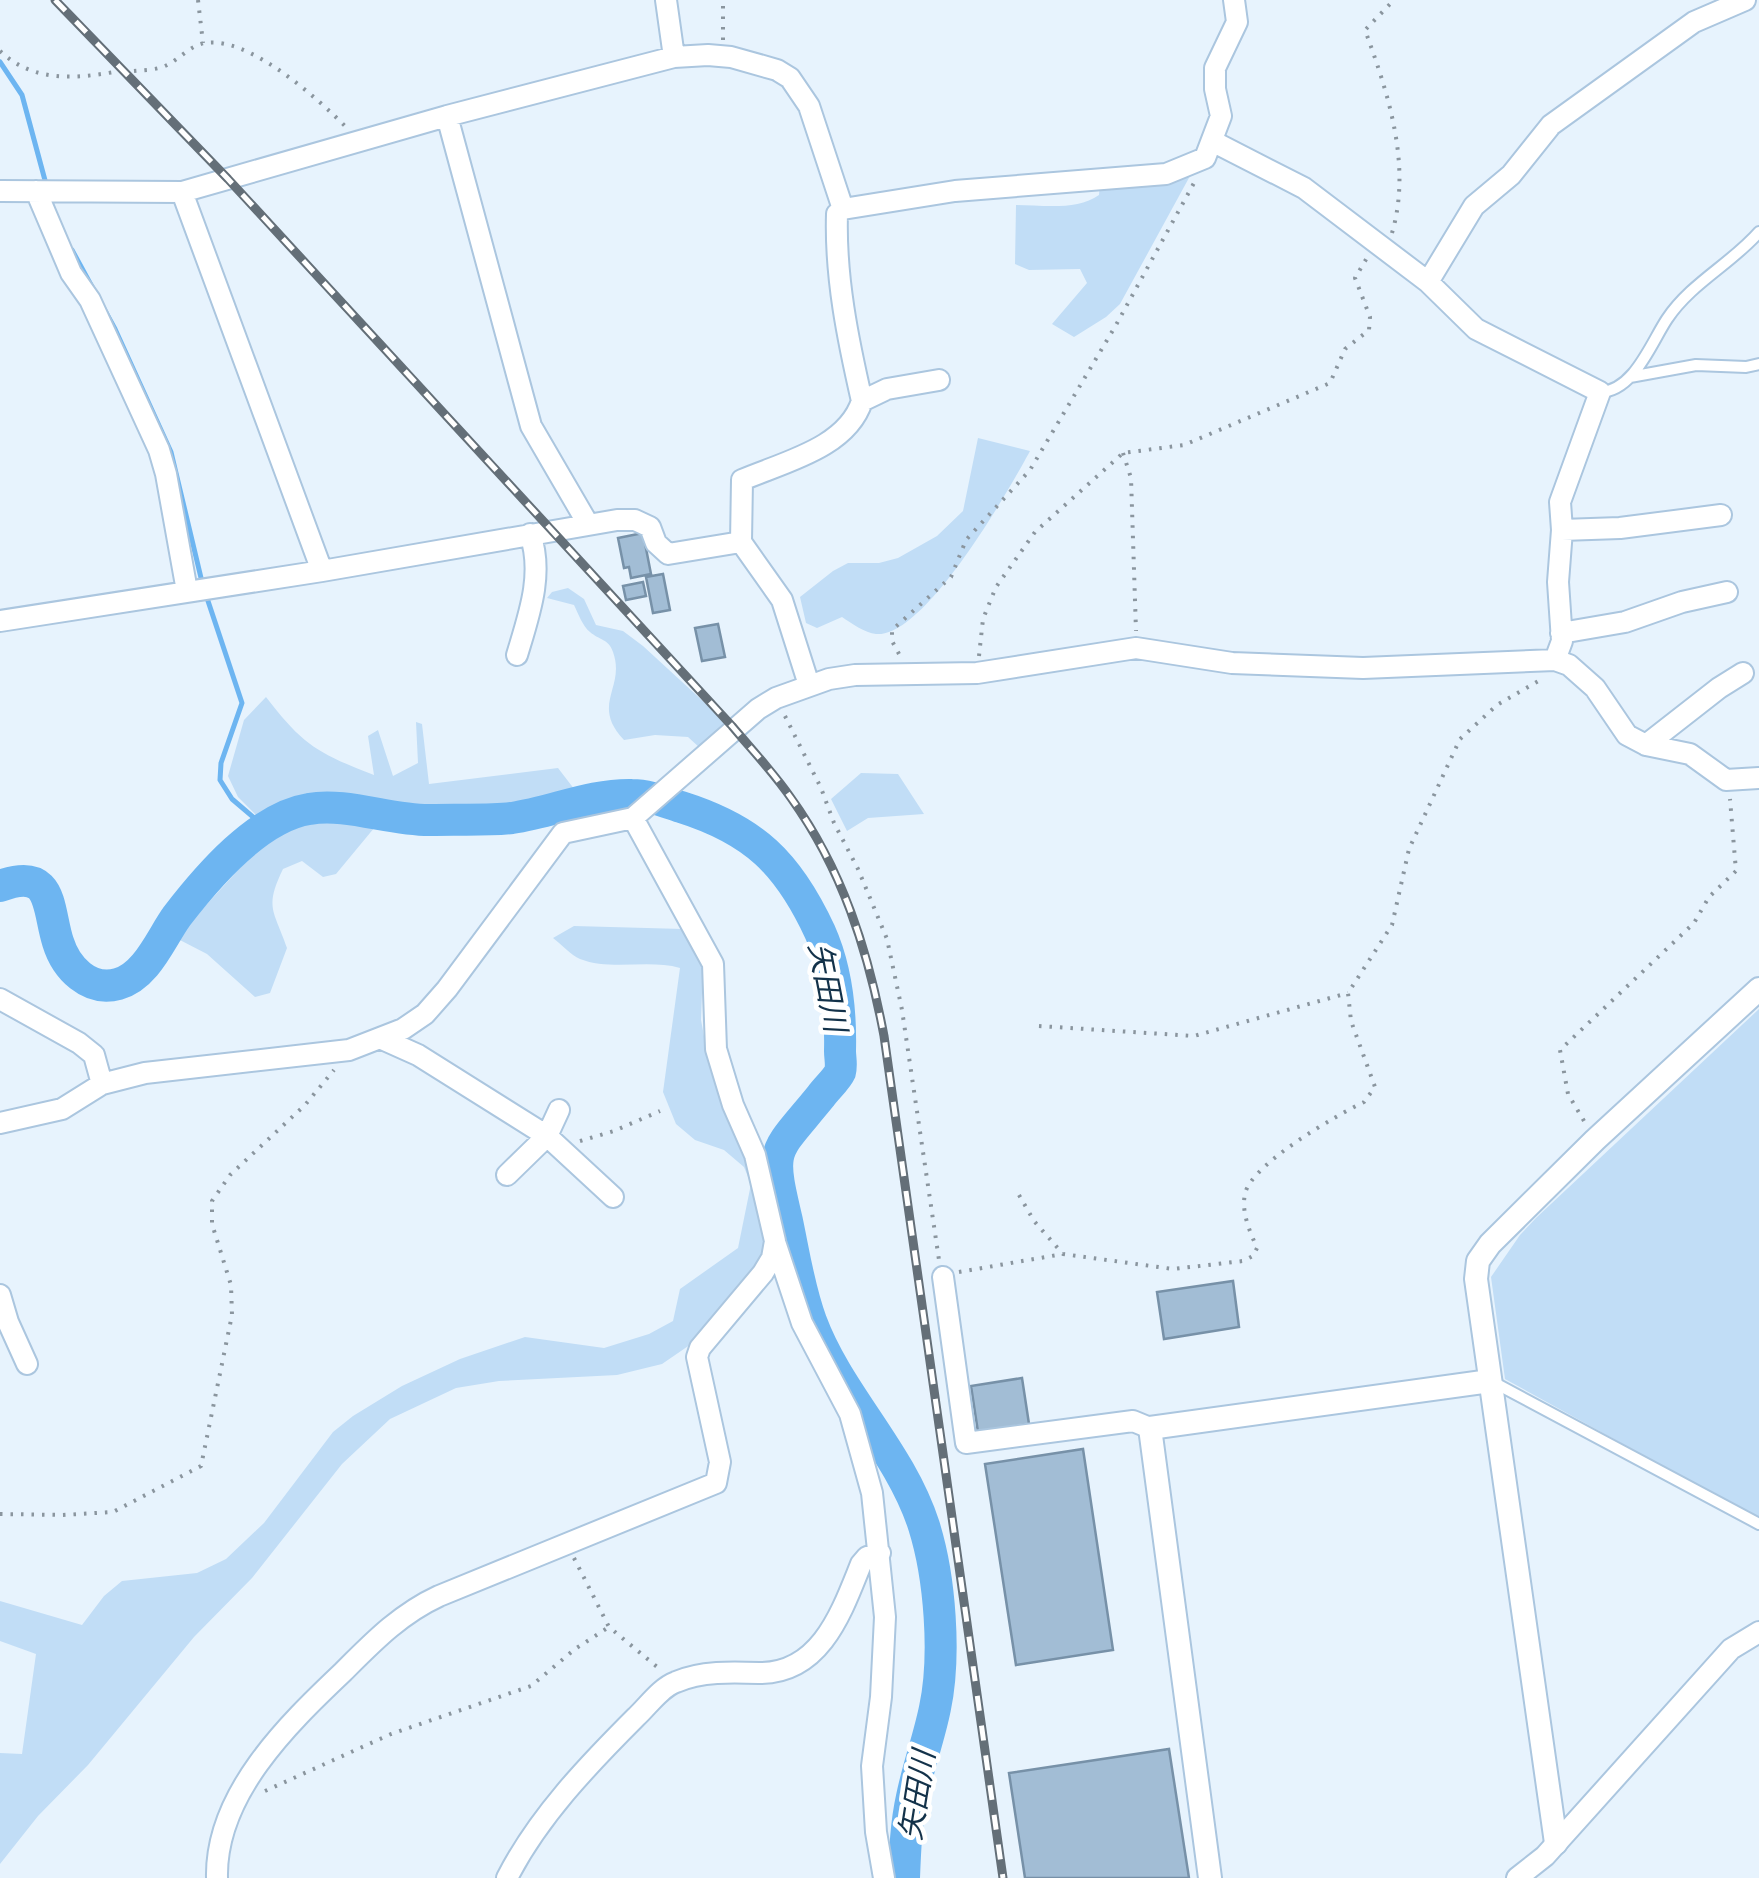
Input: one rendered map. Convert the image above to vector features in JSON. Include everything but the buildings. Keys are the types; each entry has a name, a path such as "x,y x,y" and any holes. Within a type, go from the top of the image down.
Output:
{"street":[{"path":"666,0 674,57"},
{"path":"809,684 782,600 741,542 742,480 836,438 856,421 862,401 850,348 836,246 837,214 843,209 955,191 1166,174 1209,150 1221,116 1215,68 1237,22 1234,0"},
{"path":"1428,282 1474,206 1511,175 1551,126 1694,22 1745,0"},
{"path":"0,191 182,192 674,57 724,56 777,70 802,91 843,209"},
{"path":"448,116 531,426 588,524"},
{"path":"1209,150 1304,188 1428,282 1476,328 1600,392 1560,502 1558,582 1562,641 1555,660"},
{"path":"36,191 159,450 187,591"},
{"path":"182,192 322,571"},
{"path":"862,401 887,389 939,380"},
{"path":"1562,530 1620,528 1721,515"},
{"path":"0,621 322,571 588,524 635,520 650,526 656,543 668,554 741,542"},
{"path":"518,655 531,609 538,556 530,534"},
{"path":"1561,633 1625,622 1682,602 1728,592"},
{"path":"0,1123 62,1109 102,1084 145,1072 349,1050 402,1029 425,1014 563,833 636,815 758,709 809,684 855,675 977,674 1136,648 1232,663 1363,668 1555,660 1569,665 1595,688 1627,736 1646,745 1690,754 1726,780 1759,778"},
{"path":"1646,745 1743,673"},
{"path":"636,815 713,964 716,1049 733,1106 755,1155 775,1241 802,1323 850,1414 868,1479 885,1616 881,1698 872,1766 876,1832 884,1878"},
{"path":"1556,1843 1476,1279 1478,1261 1490,1244 1595,1140 1759,989"},
{"path":"0,1000 94,1054 102,1084"},
{"path":"380,1038 418,1056 546,1136 613,1197"},
{"path":"507,1175 546,1136 559,1110"},
{"path":"216,1878 223,1833 253,1771 292,1720 412,1609 716,1483 720,1462 697,1357 700,1348 763,1273 772,1258 775,1241"},
{"path":"943,1277 966,1442 1133,1421 1150,1428 1490,1381"},
{"path":"0,1295 4,1323 27,1364"},
{"path":"1150,1428 1210,1878"},
{"path":"508,1878 519,1854 564,1794 675,1682 719,1673 770,1673 809,1656 836,1624 862,1564 880,1552"},
{"path":"1517,1878 1556,1843 1731,1649 1759,1632"}],"lane":[{"path":"1600,392 1610,392 1630,377 1670,315 1693,289 1759,232"},
{"path":"1630,377 1696,366 1759,364"},
{"path":"1490,1381 1759,1524"}],"path":[{"path":"198,0 204,42"},
{"path":"723,0 724,56"},
{"path":"977,674 983,619 996,587 1035,532 1123,453 1184,445 1330,382 1345,349 1369,330 1370,317 1355,278 1382,248 1398,212 1397,154 1388,90 1366,30 1394,0"},
{"path":"134,72 164,67 204,42 226,44 258,58 318,100 360,141"},
{"path":"0,51 36,74 76,78 114,72"},
{"path":"910,676 892,641 892,630 951,576 966,540 1030,470 1182,208 1209,150"},
{"path":"1123,453 1131,478 1136,648"},
{"path":"776,698 887,939 902,1010 943,1277 1063,1254 1172,1268 1243,1261 1254,1256 1257,1248 1248,1224 1244,1194 1250,1182 1266,1164 1364,1102 1375,1087 1351,1021 1348,993 1392,925 1410,848 1460,738 1497,705 1539,681 1555,660"},
{"path":"1595,1140 1568,1094 1560,1050 1694,924 1709,897 1736,871 1734,818 1726,780"},
{"path":"1039,1026 1194,1036 1348,993"},
{"path":"0,1514 113,1512 201,1466 232,1315 231,1286 212,1224 212,1201 230,1175 305,1105 349,1050"},
{"path":"546,1136 575,1142 594,1138 660,1111"},
{"path":"1019,1194 1034,1221 1063,1254"},
{"path":"567,1545 609,1627 675,1682"},
{"path":"261,1793 391,1734 531,1686 609,1627"}],"shaded area":[{"path":"1196,165 1120,304 1074,337 1052,324 1087,283 1080,269 1029,270 1015,264 1016,205 1059,206 1090,200 1099,195 1101,169 1141,173"},
{"path":"978,438 1030,451 985,527 940,589 896,629 876,634 842,617 817,628 806,623 800,597 833,571 848,563 879,563 898,558 937,536 963,511"},
{"path":"568,588 584,599 596,625 623,631 643,646 730,726 700,748 688,737 655,735 624,740 610,716 616,665 611,648 587,630 574,605 547,598 552,592"},
{"path":"266,697 312,746 374,775 368,736 378,730 393,776 418,763 416,722 422,724 429,784 558,768 578,794 518,806 394,804 336,874 323,877 302,861 283,869 272,901 287,948 270,993 255,997 207,954 176,938 273,832 238,797 228,776 244,720"},
{"path":"861,773 898,774 924,814 868,818 847,831 831,799"},
{"path":"574,926 683,929 703,967 701,1020 709,1063 718,1091 752,1160 765,1245 755,1269 697,1340 662,1364 617,1375 499,1381 456,1388 390,1419 342,1464 252,1578 194,1637 0,1864 0,1753 22,1754 36,1654 0,1641 0,1601 82,1625 104,1596 122,1581 197,1573 226,1559 264,1523 333,1432 402,1386 460,1359 525,1337 604,1348 649,1334 673,1321 680,1289 738,1248 751,1184 744,1167 724,1150 695,1140 676,1124 663,1092 680,968 580,959 553,938"},
{"path":"1759,1009 1759,1519 1505,1379 1491,1277 1536,1218"}],"waterway":[{"path":"0,62 22,95 46,184"},
{"path":"72,250 115,329 171,452 202,582"},
{"path":"205,592 242,703 221,763 220,780 232,799 266,828"},
{"name":"矢田川","path":"0,886 18,881 39,886 49,904 67,961 80,976 107,986 128,980 145,965 177,916 235,851 271,824 309,809 338,808 416,820 492,819 527,815 601,797 638,795 707,816 729,827 749,838 781,868 808,908 826,946 840,1020 840,1072 779,1152 778,1178 797,1271 823,1348 913,1499 930,1546 937,1592 941,1641 938,1687 910,1807 904,1878"}],"railway":[{"path":"55,0 228,179 732,726 784,788 825,853 861,942 884,1036 1003,1878"}]}
